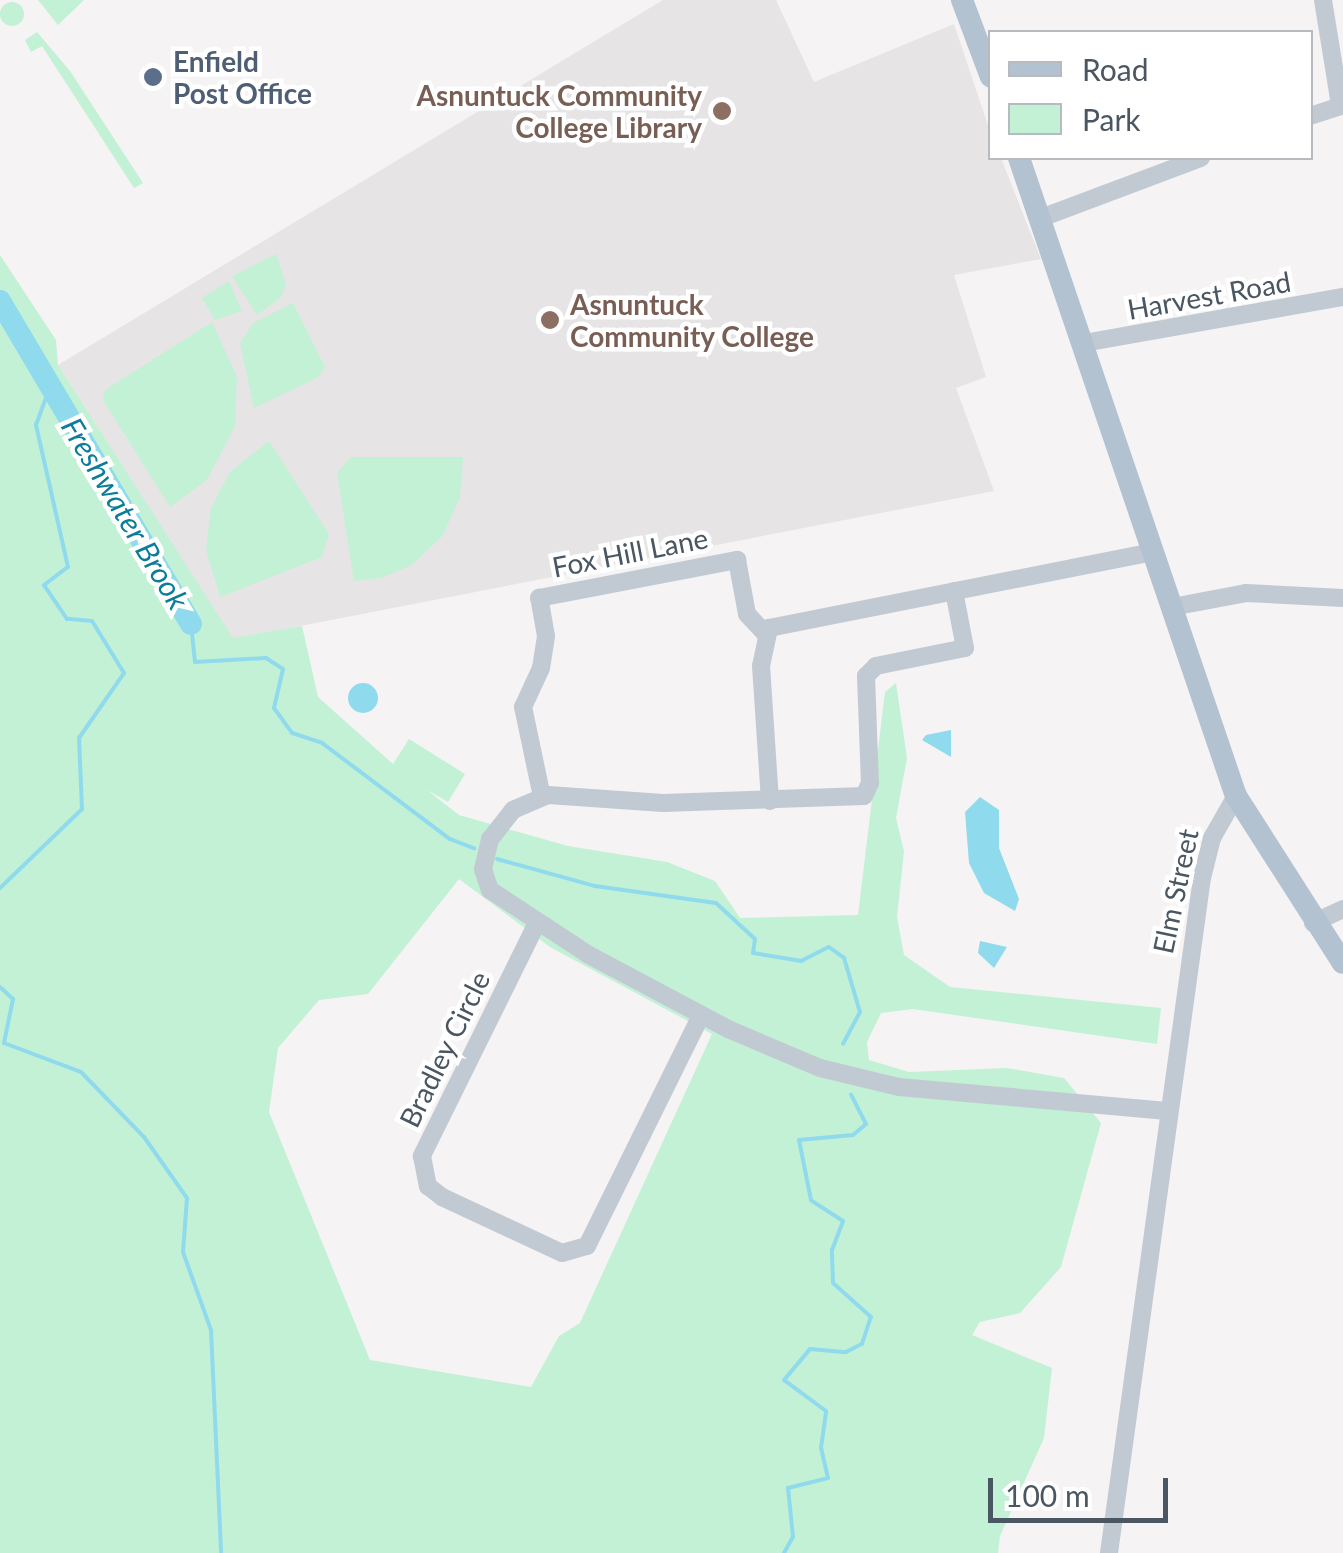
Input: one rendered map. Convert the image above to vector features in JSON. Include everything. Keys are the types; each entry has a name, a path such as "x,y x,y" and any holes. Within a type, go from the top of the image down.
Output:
{"main road":[{"path":"962,0 988,72"},
{"path":"1020,160 1236,796 1313,922 1343,962"}],"street":[{"path":"1313,115 1341,105 1323,0"},
{"path":"1042,218 1196,160"},
{"name":"Harvest Road","path":"1084,343 1343,296"},
{"path":"770,800 761,666 766,633 776,623 1154,552"},
{"name":"Fox Hill Lane","path":"542,797 523,707 541,668 546,636 538,598 737,560 747,614 766,633"},
{"path":"954,591 965,648 876,666 866,676 870,783 864,796 770,800 542,797 513,810 490,839 485,858 490,890 536,925 701,1015 820,1068 899,1087 1167,1111"},
{"path":"1172,607 1246,593 1343,598"},
{"name":"Elm Street","path":"1109,1553 1202,878 1212,838 1236,796"},
{"path":"1313,922 1343,910"},
{"name":"Bradley Circle","path":"536,925 422,1156 428,1186 442,1197 562,1253 587,1246 701,1015"}],"shaded area":[{"name":"Asnuntuck Community College","path":"663,0 776,0 814,82 954,24 988,125 988,160 1002,160 1041,259 954,275 986,377 956,388 994,491 233,639 58,365"}],"green space":[{"path":"38,0 84,0 58,25"},
{"path":"12,2 21,5 21,23 12,26 3,23 0,14 3,5"},
{"path":"37,32 70,71 143,183 134,188 42,46 31,52 25,40"},
{"path":"276,254 286,284 281,297 257,315 232,276"},
{"path":"0,255 56,340 58,365 233,638 302,626 318,697 393,764 409,739 465,774 448,802 427,790 459,815 568,846 667,862 715,881 740,918 858,915 885,692 896,683 907,758 896,818 904,851 897,917 904,955 950,987 1161,1008 1157,1044 913,1009 881,1013 867,1042 869,1060 909,1072 1007,1068 1064,1078 1101,1123 1061,1267 1020,1313 980,1322 972,1335 1052,1368 1044,1438 1000,1536 998,1553 0,1553","holes":["459,879 550,947 712,1034 580,1323 559,1336 531,1387 370,1360 269,1112 278,1048 319,1000 368,994"]},
{"path":"229,281 242,311 215,320 202,298"},
{"path":"293,303 325,367 317,378 254,408 240,344 253,323"},
{"path":"212,322 237,377 235,426 207,480 170,507 103,400 105,390"},
{"path":"269,441 329,534 322,557 220,597 206,550 211,508 230,472"},
{"path":"351,457 463,457 460,497 443,535 412,565 381,578 354,581 337,473"}],"water":[{"path":"363,683 374,687 378,698 374,709 363,713 352,709 348,698 352,687"},
{"path":"951,730 951,757 922,740 926,735"},
{"path":"980,797 999,810 999,848 1019,899 1015,911 984,893 969,863 965,812"},
{"path":"980,941 1007,947 994,968 978,953"}],"waterway":[{"name":"Freshwater Brook","path":"0,301 191,624"},
{"path":"0,888 82,809 79,738 124,673 92,621 67,619 44,585 68,567 36,425 51,384"},
{"name":"Freshwater Brook","path":"191,624 195,662 266,658 283,669 274,708 292,733 322,743 450,839 474,848"},
{"name":"Freshwater Brook","path":"497,859 595,886 716,903 755,939 753,953 801,961 829,947 844,958 860,1012 843,1044"},
{"path":"0,987 13,999 4,1043 81,1072 144,1137 187,1198 183,1252 211,1330 221,1553"},
{"name":"Freshwater Brook","path":"784,1553 793,1537 788,1488 828,1478 821,1448 826,1411 784,1380 810,1349 846,1352 862,1344 871,1317 833,1283 832,1250 843,1221 811,1200 799,1140 853,1135 866,1124 851,1095"}],"place":[{"name":"Enfield Post Office","path":"153,77"},
{"name":"Asnuntuck Community College Library","path":"722,111"},
{"name":"Asnuntuck Community College","path":"550,320"}]}
